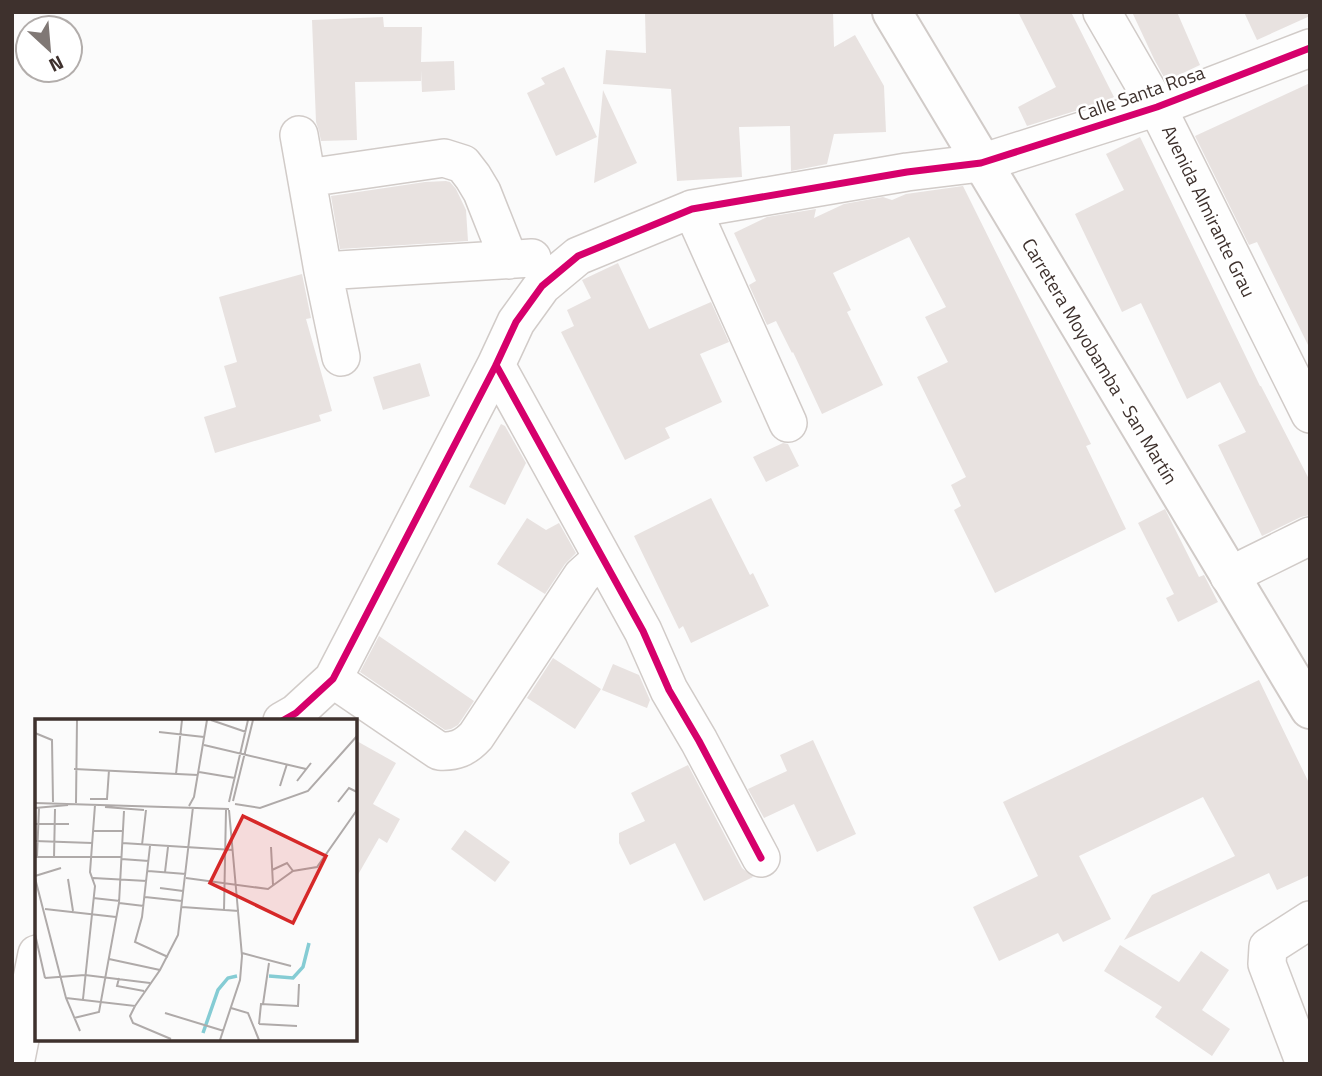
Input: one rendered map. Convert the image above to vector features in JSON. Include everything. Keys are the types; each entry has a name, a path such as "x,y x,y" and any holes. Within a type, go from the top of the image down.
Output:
{"main road":[{"name":"Carretera Moyobamba - San Martín","path":"892,12 1310,709"}],"street":[{"name":"Avenida Almirante Grau","path":"1102,12 1157,107 1310,414"},
{"name":"Calle Santa Rosa","path":"578,256 692,209 907,172 981,163 1157,107 1310,48"},
{"path":"299,135 341,357"},
{"path":"307,178 444,158 463,164 482,191 509,260"},
{"path":"692,209 788,423"},
{"path":"323,271 578,256"},
{"path":"286,719 296,713 333,679 516,322 542,286 578,256"},
{"path":"496,365 643,631 669,690 761,858"},
{"path":"1229,576 1310,536"},
{"path":"333,679 439,751 460,749 476,736 582,576 602,558"},
{"path":"1305,1064 1267,964 1268,947 1310,920"},
{"path":"15,1064 35,964"}],"building":[{"path":"645,12 833,12 834,47 855,35 884,86 886,132 834,134 827,164 791,171 790,126 739,127 742,177 677,181 671,89 603,84 606,50 646,53"},
{"path":"1018,12 1071,12 1114,97 1027,126 1018,107 1056,87"},
{"path":"1132,12 1177,12 1200,65 1166,81"},
{"path":"1244,12 1310,12 1310,16 1257,40"},
{"path":"383,17 384,27 422,27 421,62 454,61 455,90 422,92 421,70 421,81 355,82 357,140 321,141 316,122 312,20"},
{"path":"564,67 597,137 556,156 527,93 545,84 541,78"},
{"path":"1310,83 1310,349 1257,242 1249,245 1195,136"},
{"path":"603,90 637,163 594,183"},
{"path":"1140,137 1260,386 1310,481 1310,515 1262,536 1218,445 1246,432 1220,382 1187,399 1141,303 1122,312 1075,214 1124,190 1106,154"},
{"path":"446,181 456,189 466,210 468,241 340,249 331,196"},
{"path":"963,186 1091,444 1086,446 1126,529 995,593 954,510 961,506 951,485 966,477 917,377 948,362 925,317 946,307 909,237 833,273 851,310 847,312 883,385 822,414 776,321 767,325 749,285 756,281 734,233 767,217 816,209 814,218 844,204 883,197 892,200 906,194"},
{"path":"618,263 649,329 711,302 729,342 700,354 722,402 665,428 670,438 625,460 561,332 574,326 567,310 591,298 582,280"},
{"path":"302,274 311,318 306,319 332,411 319,415 321,421 215,453 204,417 236,407 224,366 237,362 219,297"},
{"path":"420,363 430,396 383,410 373,377"},
{"path":"501,424 505,426 526,463 505,505 469,487"},
{"path":"783,443 788,444 799,466 766,482 753,457"},
{"path":"711,498 769,606 691,643 683,626 679,629 634,536"},
{"path":"1165,509 1199,577 1204,575 1218,602 1178,622 1166,598 1174,594 1138,523"},
{"path":"527,518 546,530 559,523 576,553 565,564 545,594 497,564"},
{"path":"379,636 474,701 458,725 445,730 360,672"},
{"path":"553,658 601,689 575,729 527,698"},
{"path":"613,664 639,675 650,700 647,708 602,690"},
{"path":"1259,680 1310,785 1310,875 1277,890 1269,873 1124,940 1152,895 1235,856 1203,797 1079,856 1111,919 1063,942 1058,933 999,961 973,907 1038,876 1003,802"},
{"path":"813,740 856,834 817,852 794,804 764,818 748,789 787,771 780,755"},
{"path":"357,741 396,763 373,804 400,819 387,843 379,838 357,876"},
{"path":"688,765 742,868 753,877 704,901 675,843 630,865 619,843 619,833 645,821 631,793"},
{"path":"465,830 510,862 495,882 451,849"},
{"path":"1120,945 1179,982 1201,951 1229,970 1202,1010 1230,1029 1212,1056 1155,1017 1162,1007 1104,971"}],"cycle path":[{"path":"286,719 296,713 333,679 516,322 542,286 578,256 692,209 907,172 981,163 1157,107 1310,48"},
{"path":"496,365 643,631 669,690 761,858"}]}
